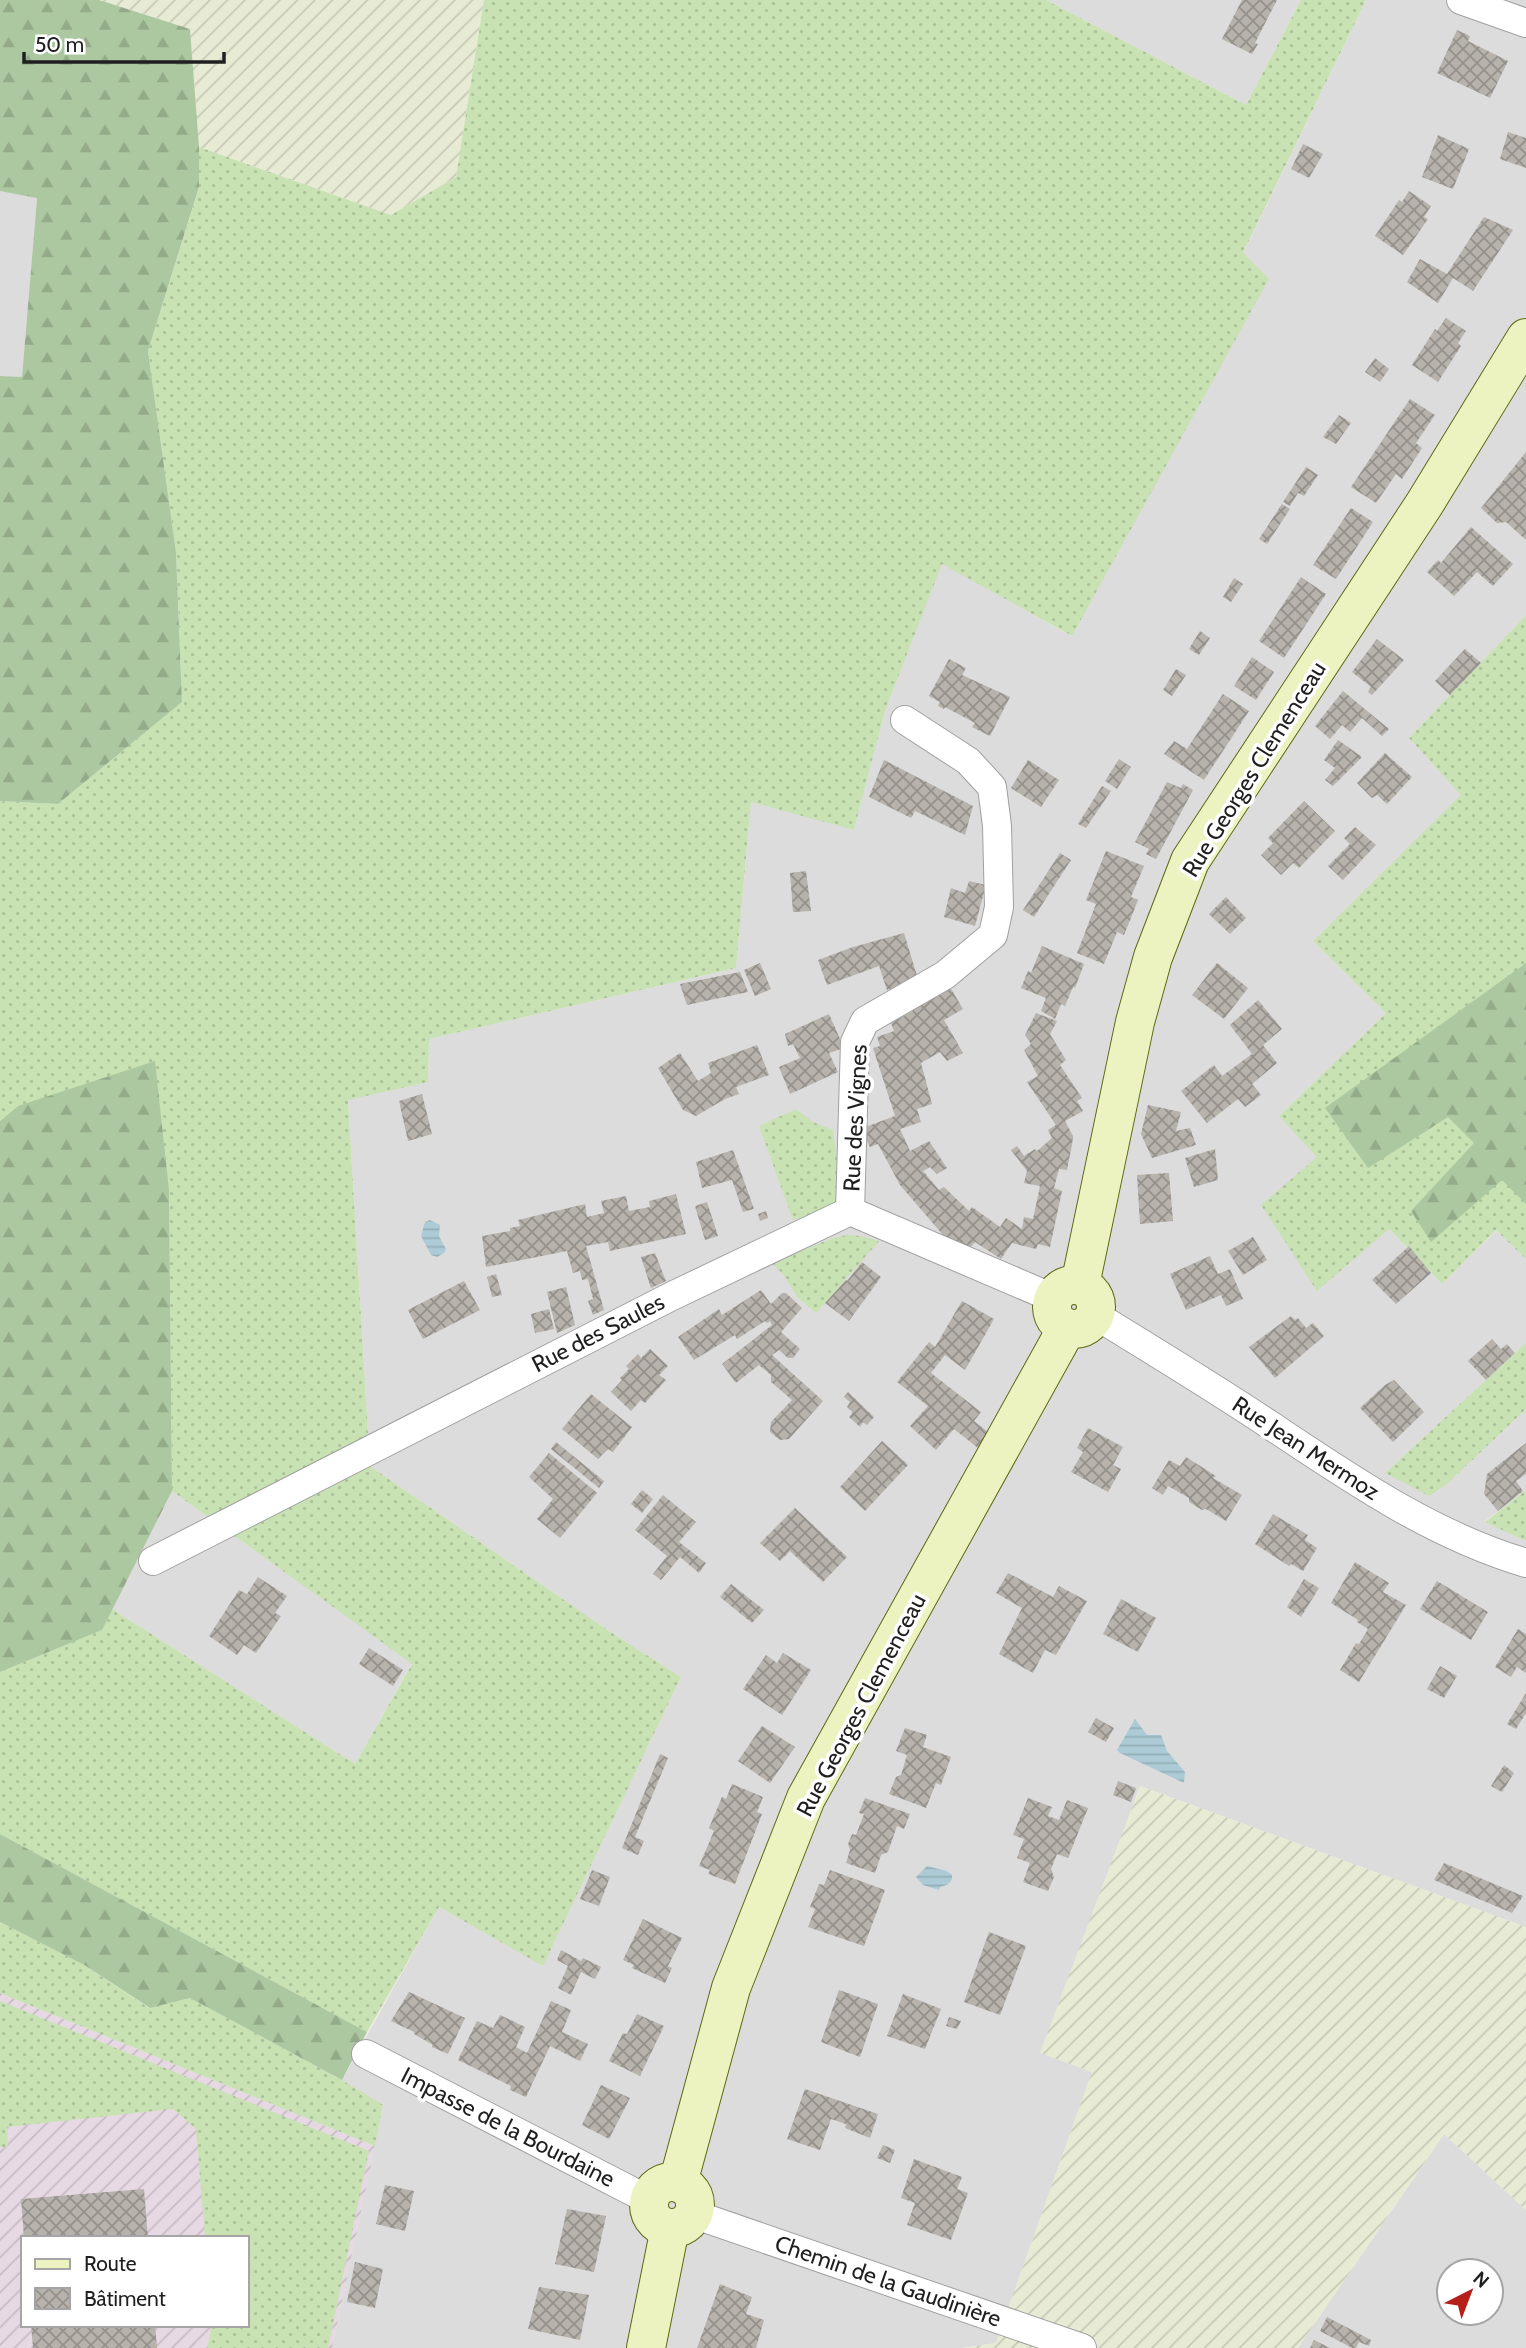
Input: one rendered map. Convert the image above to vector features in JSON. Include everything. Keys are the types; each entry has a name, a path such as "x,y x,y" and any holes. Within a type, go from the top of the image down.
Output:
{"street":[{"path":"1461,0 1526,23"},
{"name":"Rue Georges Clemenceau","path":"646,2348 672,2206 731,1988 807,1798 1074,1307 1135,1022 1153,957 1190,861 1425,503 1526,338"},
{"name":"Rue des Vignes","path":"850,1211 855,1042 864,1021 945,975 993,935 999,906 997,826 992,787 968,761 905,720"},
{"path":"850,1211 1074,1307"},
{"name":"Rue des Saules","path":"153,1561 672,1296 850,1211"},
{"name":"Rue Jean Mermoz","path":"1074,1307 1191,1373 1430,1526 1526,1563"},
{"name":"Impasse de la Bourdaine","path":"366,2054 672,2206"},
{"name":"Chemin de la Gaudinière","path":"672,2206 1082,2348"}],"shaded area":[{"path":"1046,0 1301,0 1246,105"},
{"path":"1366,0 1526,0 1526,615 1409,738 1462,795 1313,941 1386,1013 1279,1116 1442,1284 1497,1230 1526,1259 1526,1343 1385,1473 1429,1495 1446,1485 1526,1409 1526,1490 1485,1521 1526,1541 1526,1927 1140,1786 1041,2053 1092,2072 996,2343 962,2348 332,2348 383,2106 342,2080 439,1907 543,1965 681,1677 609,1631 370,1466 348,1099 428,1082 429,1039 736,968 751,801 854,830 885,711 942,563 1071,636 1243,254"},
{"path":"0,191 37,197 22,378 0,376"},
{"path":"172,1491 412,1663 355,1764 112,1609"},
{"path":"0,1993 375,2146 332,2348 0,2348"},
{"path":"1444,2134 1526,2210 1526,2348 1298,2348"}],"green space":[{"path":"0,0 99,0 190,29 199,147 199,187 148,351 176,552 182,702 58,804 0,801 0,376 22,377 37,198 0,191"},
{"path":"99,0 484,0 456,177 391,215 199,147 190,29"},
{"path":"484,0 1046,0 1246,105 1301,0 1366,0 1243,253 1269,279 1072,636 942,564 885,711 854,830 751,802 736,968 429,1039 428,1082 348,1100 370,1466 609,1631 681,1677 543,1966 439,1907 367,2032 0,1834 0,1672 102,1630 112,1609 355,1764 412,1664 172,1491 169,1190 18,1106 0,1121 0,801 58,804 182,702 176,552 148,351 199,188 199,147 391,215 456,177"},
{"path":"1526,615 1526,1259 1496,1230 1442,1284 1389,1229 1317,1291 1261,1205 1317,1157 1279,1116 1386,1013 1313,941 1461,795 1409,738"},
{"path":"1526,963 1526,1204 1502,1180 1431,1242 1411,1211 1474,1143 1448,1117 1368,1168 1325,1108"},
{"path":"155,1061 169,1190 172,1491 102,1630 0,1672 0,1121 18,1106"},
{"path":"796,1109 813,1122 833,1130 843,1205 793,1220 759,1126"},
{"path":"847,1235 879,1241 816,1313 797,1297 783,1274 772,1263"},
{"path":"1526,1343 1526,1409 1446,1485 1429,1496 1385,1473"},
{"path":"1526,1490 1526,1541 1485,1522"},
{"path":"1140,1786 1526,1927 1526,2210 1444,2134 1298,2348 962,2348 996,2343 1092,2072 1040,2053"},
{"path":"0,1834 367,2032 342,2080 190,1998 150,2008 86,1966 0,1922"},
{"path":"0,1922 86,1966 149,2008 190,1998 342,2080 383,2105 375,2146 0,1993"},
{"path":"0,2001 369,2151 328,2348 207,2348 212,2327 248,2327 248,2236 205,2236 196,2129 173,2109 7,2127 8,2147 0,2147"}],"water":[{"path":"430,1220 440,1225 439,1236 446,1249 437,1257 431,1255 421,1236 425,1222"},
{"path":"1135,1719 1147,1735 1161,1735 1167,1751 1185,1772 1184,1783 1117,1750"},
{"path":"927,1866 947,1871 952,1875 950,1882 939,1890 923,1885 916,1877"}],"building":[{"path":"1242,0 1277,0 1252,54 1222,39"},
{"path":"1457,30 1470,36 1468,41 1508,61 1490,98 1437,73"},
{"path":"1508,132 1526,138 1526,168 1500,159"},
{"path":"1438,135 1469,149 1453,189 1422,177"},
{"path":"1303,144 1323,154 1309,178 1291,169"},
{"path":"1409,191 1431,206 1424,217 1428,219 1403,255 1375,236 1399,200 1402,202"},
{"path":"1484,217 1513,230 1473,291 1453,278 1438,303 1407,282 1420,259 1447,274"},
{"path":"1446,318 1466,331 1458,343 1461,346 1438,382 1412,365 1435,329 1437,331"},
{"path":"1375,358 1389,369 1380,382 1365,372"},
{"path":"1410,399 1435,415 1416,443 1422,448 1402,479 1396,474 1376,503 1351,487"},
{"path":"1339,415 1351,423 1336,444 1323,437"},
{"path":"1526,452 1526,540 1506,522 1497,523 1481,508"},
{"path":"1306,467 1318,475 1304,496 1298,493 1290,506 1283,502"},
{"path":"1282,504 1290,509 1267,544 1259,539"},
{"path":"1351,508 1373,522 1336,579 1313,565"},
{"path":"1471,527 1513,564 1493,586 1477,572 1454,596 1427,572 1438,560 1441,563"},
{"path":"1301,577 1326,594 1284,658 1259,641"},
{"path":"1234,578 1243,584 1231,602 1223,597"},
{"path":"1200,631 1210,638 1199,655 1189,649"},
{"path":"1377,639 1404,660 1372,695 1368,692 1371,687 1352,672"},
{"path":"1465,649 1481,663 1450,695 1435,681"},
{"path":"1252,657 1274,672 1256,700 1234,686"},
{"path":"949,659 966,668 962,675 1010,697 990,736 972,727 975,723 938,706 940,702 929,696"},
{"path":"1176,669 1186,675 1172,696 1163,690"},
{"path":"1343,691 1389,729 1382,736 1362,718 1350,732 1342,725 1330,739 1315,726"},
{"path":"1223,694 1249,711 1204,780 1164,754 1174,741 1187,749"},
{"path":"1338,740 1362,757 1333,786 1325,780 1335,768 1324,760"},
{"path":"1385,753 1412,777 1387,804 1377,795 1372,798 1357,783"},
{"path":"1119,759 1131,767 1117,789 1105,781"},
{"path":"884,760 973,806 965,835 915,811 911,818 869,797"},
{"path":"1028,760 1059,780 1041,807 1011,788"},
{"path":"1167,782 1181,788 1183,784 1193,790 1156,859 1146,854 1149,849 1135,842"},
{"path":"1102,786 1111,791 1086,828 1078,824"},
{"path":"1304,801 1335,831 1299,868 1293,863 1281,875 1261,855 1273,843 1268,838"},
{"path":"1355,827 1376,845 1343,880 1328,866 1350,844 1344,838"},
{"path":"1106,851 1144,866 1131,897 1138,900 1131,918 1124,935 1117,932 1104,964 1077,953 1096,904 1086,900"},
{"path":"1060,853 1071,860 1034,917 1023,910"},
{"path":"806,871 811,911 793,912 790,873"},
{"path":"969,881 986,885 975,926 944,917 951,888 965,893"},
{"path":"1226,897 1246,918 1230,934 1209,914"},
{"path":"904,933 918,979 887,990 879,966 827,985 818,960"},
{"path":"1042,946 1084,964 1075,988 1073,987 1065,1006 1061,1004 1055,1019 1041,1011 1046,998 1021,988 1028,971 1031,973"},
{"path":"760,963 771,989 755,996 744,970"},
{"path":"1217,963 1248,988 1224,1019 1192,995"},
{"path":"740,972 748,992 687,1005 680,984"},
{"path":"950,987 963,1009 944,1020 963,1053 947,1061 940,1052 921,1063 932,1104 917,1109 921,1122 900,1129 910,1151 929,1141 947,1168 937,1174 930,1167 923,1171 939,1190 944,1187 969,1211 972,1207 1000,1227 1006,1218 1022,1229 1024,1217 1033,1219 1040,1186 1024,1183 1027,1171 1011,1150 1017,1146 1024,1156 1035,1149 1037,1151 1052,1138 1048,1130 1056,1125 1027,1082 1038,1076 1024,1050 1031,1044 1025,1035 1036,1013 1057,1021 1050,1034 1066,1060 1060,1065 1082,1098 1077,1101 1083,1111 1065,1121 1073,1136 1072,1145 1067,1170 1059,1169 1054,1188 1062,1191 1050,1247 1038,1244 1036,1249 1012,1243 1001,1259 975,1242 969,1249 943,1235 900,1185 878,1144 870,1147 860,1129 895,1116 873,1048 880,1046 877,1037 894,1031 891,1023"},
{"path":"1258,1000 1282,1029 1263,1045 1277,1063 1252,1084 1261,1095 1245,1107 1238,1099 1207,1123 1181,1091 1214,1065 1222,1076 1252,1054 1230,1025"},
{"path":"829,1014 844,1048 829,1053 838,1072 790,1094 779,1067 800,1058 793,1044 788,1046 785,1034"},
{"path":"757,1045 769,1075 736,1087 739,1094 696,1116 683,1110 658,1068 680,1053 698,1081 711,1073 708,1063"},
{"path":"422,1094 432,1134 408,1141 399,1101"},
{"path":"1148,1105 1181,1112 1176,1131 1190,1128 1196,1145 1152,1158 1141,1134"},
{"path":"1215,1149 1218,1180 1194,1187 1185,1158"},
{"path":"733,1150 754,1209 743,1212 732,1180 702,1188 696,1162"},
{"path":"1169,1173 1173,1221 1140,1224 1137,1175"},
{"path":"676,1194 686,1234 610,1251 608,1242 586,1246 604,1310 593,1315 588,1301 593,1299 588,1279 582,1280 580,1271 573,1273 567,1251 486,1267 482,1236 510,1231 510,1228 520,1226 518,1220 585,1204 587,1217 604,1213 601,1201 626,1196 629,1211 650,1207 649,1201"},
{"path":"707,1202 718,1236 705,1240 695,1206"},
{"path":"766,1211 768,1218 760,1221 758,1214"},
{"path":"1253,1237 1267,1260 1243,1275 1228,1251"},
{"path":"1409,1246 1431,1273 1396,1304 1372,1280"},
{"path":"655,1253 666,1281 651,1288 641,1257"},
{"path":"1210,1256 1218,1274 1230,1269 1243,1299 1226,1306 1221,1295 1186,1310 1170,1274"},
{"path":"862,1262 881,1277 849,1321 825,1303"},
{"path":"496,1274 502,1295 492,1297 487,1277"},
{"path":"464,1281 480,1310 423,1339 408,1310"},
{"path":"566,1287 575,1325 557,1333 547,1292"},
{"path":"761,1290 771,1304 782,1293 786,1293 802,1308 781,1332 800,1349 793,1358 788,1358 779,1350 772,1355 823,1401 789,1439 780,1440 770,1432 771,1422 792,1400 771,1382 771,1375 759,1365 736,1383 722,1364 772,1325 770,1321 765,1321 737,1339 735,1335 694,1360 678,1337 719,1309 722,1315"},
{"path":"962,1301 994,1319 965,1370 945,1355 931,1373 981,1412 974,1421 988,1432 978,1448 954,1429 936,1450 910,1426 928,1406 897,1382 929,1342 935,1347"},
{"path":"549,1309 554,1329 535,1333 531,1314"},
{"path":"1291,1316 1295,1320 1298,1318 1306,1328 1313,1323 1324,1336 1275,1378 1249,1347"},
{"path":"1492,1339 1501,1349 1507,1344 1515,1353 1486,1380 1468,1361"},
{"path":"650,1349 668,1366 659,1375 666,1380 645,1403 641,1400 631,1411 611,1392 629,1369 626,1366 638,1354 641,1358"},
{"path":"1394,1380 1424,1412 1393,1442 1360,1408"},
{"path":"848,1392 874,1417 867,1425 863,1422 860,1427 849,1417 853,1412 847,1407 850,1402 844,1397"},
{"path":"591,1394 632,1427 613,1452 608,1449 598,1459 562,1429"},
{"path":"1088,1428 1123,1447 1113,1465 1121,1469 1108,1492 1071,1472 1083,1452 1077,1448"},
{"path":"882,1441 908,1465 865,1511 840,1487"},
{"path":"556,1442 604,1481 599,1488 551,1449"},
{"path":"1526,1443 1526,1474 1516,1481 1523,1491 1498,1511 1484,1494 1487,1474"},
{"path":"549,1453 597,1493 560,1538 537,1519 553,1499 529,1477"},
{"path":"1186,1457 1216,1476 1213,1478 1242,1495 1226,1521 1206,1509 1202,1510 1189,1502 1189,1498 1168,1486 1163,1495 1152,1488 1169,1460 1180,1466"},
{"path":"642,1490 653,1499 642,1513 631,1504"},
{"path":"663,1495 696,1522 679,1542 706,1563 699,1573 680,1557 661,1580 653,1574 667,1556 635,1530"},
{"path":"795,1508 847,1557 823,1582 790,1551 780,1561 760,1543"},
{"path":"1273,1514 1308,1535 1305,1540 1317,1548 1303,1571 1291,1564 1289,1566 1255,1544"},
{"path":"1355,1562 1389,1583 1383,1592 1406,1605 1359,1682 1340,1670 1368,1629 1331,1603"},
{"path":"1008,1573 1053,1597 1059,1586 1087,1601 1056,1655 1045,1650 1033,1673 999,1654 1022,1608 996,1593"},
{"path":"258,1577 287,1596 275,1613 281,1616 256,1653 244,1645 237,1655 209,1636 239,1590 247,1594"},
{"path":"1304,1579 1319,1588 1301,1617 1287,1607"},
{"path":"1437,1581 1488,1612 1471,1640 1420,1609"},
{"path":"731,1584 764,1610 752,1623 720,1597"},
{"path":"1121,1599 1156,1618 1138,1652 1103,1634"},
{"path":"1518,1629 1526,1634 1526,1673 1517,1667 1511,1677 1495,1667"},
{"path":"369,1648 403,1670 393,1686 359,1664"},
{"path":"783,1653 811,1670 782,1715 743,1689 766,1655 777,1663"},
{"path":"1440,1666 1457,1676 1444,1698 1427,1689"},
{"path":"1526,1693 1526,1713 1516,1729 1507,1724"},
{"path":"1096,1718 1114,1728 1106,1742 1088,1732"},
{"path":"762,1726 795,1747 770,1783 738,1761"},
{"path":"905,1728 927,1735 923,1747 951,1757 941,1785 936,1783 926,1808 889,1794 896,1777 901,1775 907,1755 896,1751"},
{"path":"660,1754 668,1758 635,1837 644,1841 638,1855 622,1848"},
{"path":"1504,1765 1514,1773 1502,1792 1491,1786"},
{"path":"1118,1781 1136,1788 1131,1802 1113,1795"},
{"path":"732,1784 763,1797 757,1812 762,1814 735,1884 708,1874 710,1870 699,1866 714,1831 709,1828 722,1797 726,1799"},
{"path":"865,1798 910,1814 904,1829 897,1826 888,1852 881,1855 875,1873 846,1863 850,1850 848,1844 852,1834 856,1835 864,1814 859,1813"},
{"path":"1028,1798 1052,1807 1048,1816 1059,1820 1067,1800 1088,1808 1068,1858 1057,1854 1051,1869 1054,1877 1048,1891 1023,1882 1030,1863 1017,1858 1024,1839 1013,1835"},
{"path":"1444,1863 1523,1896 1512,1913 1434,1880"},
{"path":"592,1870 610,1877 599,1906 580,1899"},
{"path":"830,1870 885,1890 864,1946 808,1927 815,1909 810,1907 819,1884 824,1885"},
{"path":"643,1919 682,1938 668,1966 672,1968 665,1983 632,1968 634,1965 623,1960"},
{"path":"989,1932 1026,1946 1000,2015 964,2002"},
{"path":"561,1950 581,1961 583,1958 601,1967 595,1979 581,1972 571,1995 558,1988 568,1966 557,1960"},
{"path":"839,1990 878,2004 860,2057 821,2042"},
{"path":"409,1992 465,2018 448,2054 391,2021"},
{"path":"903,1994 941,2009 925,2049 887,2036"},
{"path":"551,2001 571,2010 562,2032 588,2044 580,2061 550,2046 526,2097 510,2090 511,2086 458,2060 477,2021 493,2028 500,2015 525,2027 516,2047 527,2053"},
{"path":"637,2014 664,2026 640,2076 609,2061 623,2033 627,2034"},
{"path":"949,2017 961,2021 957,2029 946,2026"},
{"path":"601,2085 630,2098 609,2139 582,2125"},
{"path":"805,2089 878,2114 870,2138 831,2119 820,2150 787,2139"},
{"path":"883,2145 895,2150 890,2163 877,2158"},
{"path":"914,2159 962,2177 957,2189 968,2193 951,2240 907,2225 915,2203 901,2198"},
{"path":"385,2185 414,2191 405,2231 376,2224"},
{"path":"144,2189 148,2236 24,2236 21,2199"},
{"path":"567,2209 606,2216 594,2272 555,2264"},
{"path":"355,2262 383,2269 375,2308 347,2302"},
{"path":"720,2284 752,2297 746,2314 764,2320 756,2348 697,2348"},
{"path":"539,2287 589,2295 580,2340 528,2329"},
{"path":"1327,2317 1371,2340 1369,2346 1359,2342 1356,2348 1352,2348 1320,2331"},
{"path":"31,2327 155,2327 157,2348 33,2348"},
{"path":"1314,2340 1330,2348 1310,2348"}]}
